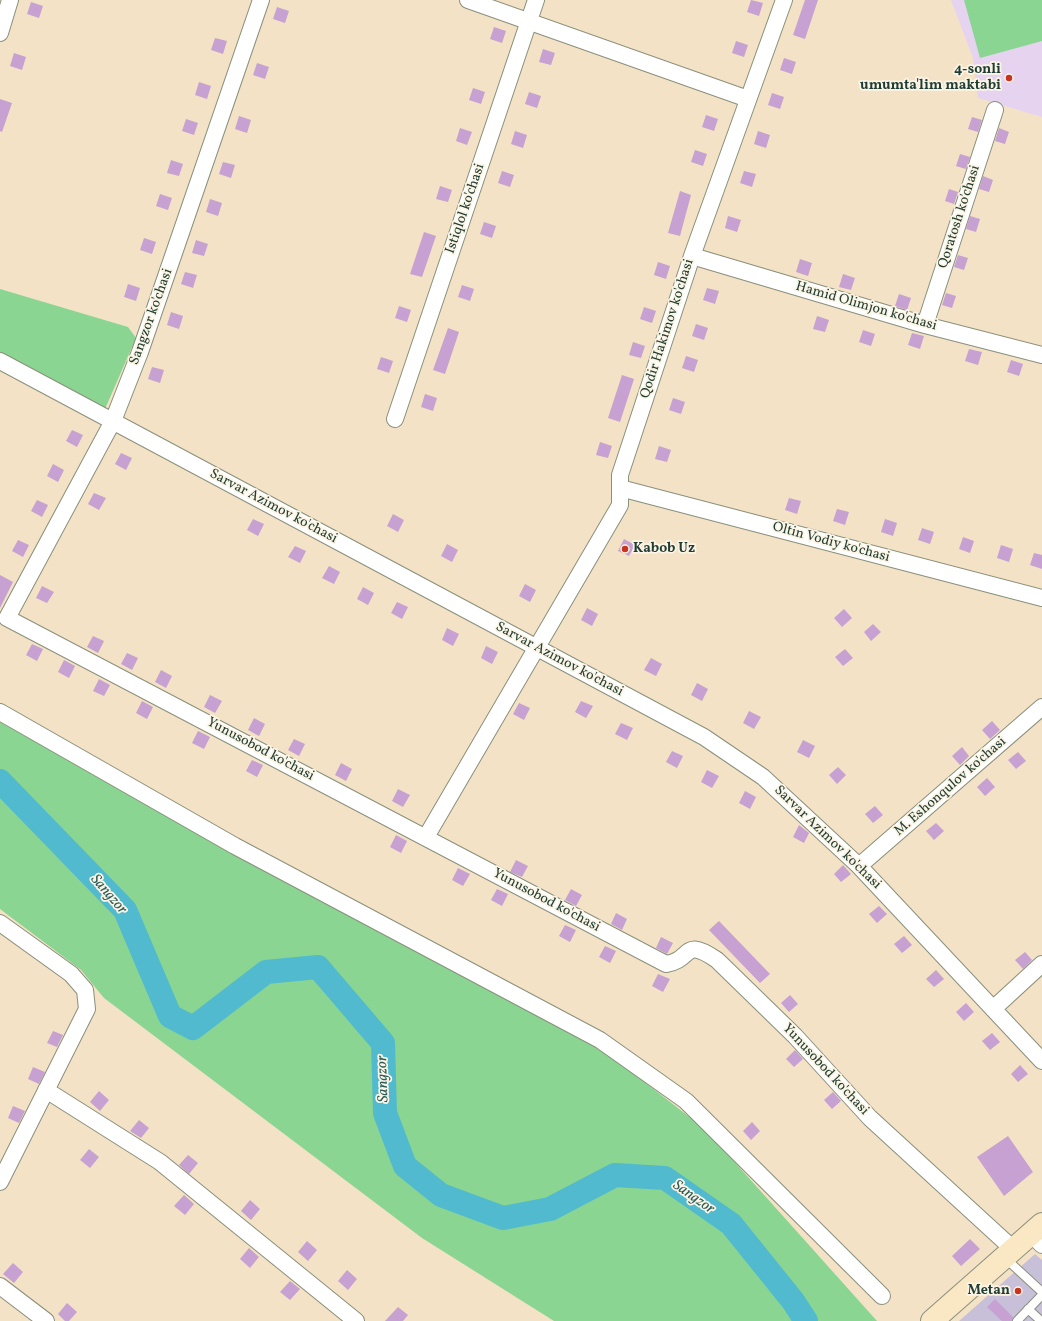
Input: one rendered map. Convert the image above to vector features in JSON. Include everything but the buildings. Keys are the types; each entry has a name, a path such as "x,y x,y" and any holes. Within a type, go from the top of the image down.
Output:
{"main road":[{"path":"932,1321 1009,1253 1038,1234"}],"street":[{"path":"0,33 10,0"},
{"name":"Sangzor ko'chasi","path":"7,618 113,421 140,352 262,0"},
{"path":"468,0 748,99"},
{"name":"Istiqlol ko'chasi","path":"395,419 536,0"},
{"name":"Qodir Hakimov ko'chasi","path":"426,837 620,505 620,475 692,256 784,0"},
{"name":"Qoratosh ko'chasi","path":"925,325 995,110"},
{"name":"Hamid Olimjon ko'chasi","path":"692,256 925,325 1042,355"},
{"name":"Sarvar Azimov ko'chasi","path":"0,360 537,649 704,737 763,777 859,866 1042,1061"},
{"name":"Oltin Vodiy ko'chasi","path":"620,488 1042,598"},
{"name":"Yunusobod ko'chasi","path":"7,618 666,964 672,963 692,949 703,950 717,960 795,1036 870,1118 1009,1253"},
{"name":"M. Eshonqulov ko'chasi","path":"859,866 1042,707"},
{"path":"0,712 235,846 600,1040 686,1101 882,1296"},
{"path":"0,923 71,974 85,990 87,1009 0,1182"},
{"path":"993,1009 1042,964"},
{"path":"46,1090 160,1162 356,1321"},
{"path":"0,1286 46,1321"}],"lane":[{"path":"1009,1253 1042,1292"},
{"path":"1020,1320 1028,1309 1040,1301"},
{"path":"1028,1309 1041,1321"}],"shaded area":[{"name":"4-sonli umumta'lim maktabi","path":"951,0 1042,0 1042,117 978,98 973,58"},
{"name":"Metan","path":"1035,1254 1042,1260 1042,1321 959,1321"}],"green space":[{"path":"964,0 1042,0 1042,41 980,58"},
{"path":"0,289 128,327 136,338 105,409 0,353"},
{"path":"0,722 270,872 603,1050 705,1129 877,1321 554,1321 422,1238 104,998 81,970 0,909"}],"waterway":[{"name":"Sangzor","path":"0,781 125,910 170,1016 193,1028 266,972 318,967 383,1043 385,1113 405,1166 441,1195 503,1218 550,1209 615,1175 665,1178 731,1224 793,1301 806,1321"}],"place":[{"name":"4-sonli umumta'lim maktabi","path":"1009,78"},
{"name":"Kabob Uz","path":"625,549"},
{"name":"Metan","path":"1018,1291"}]}
